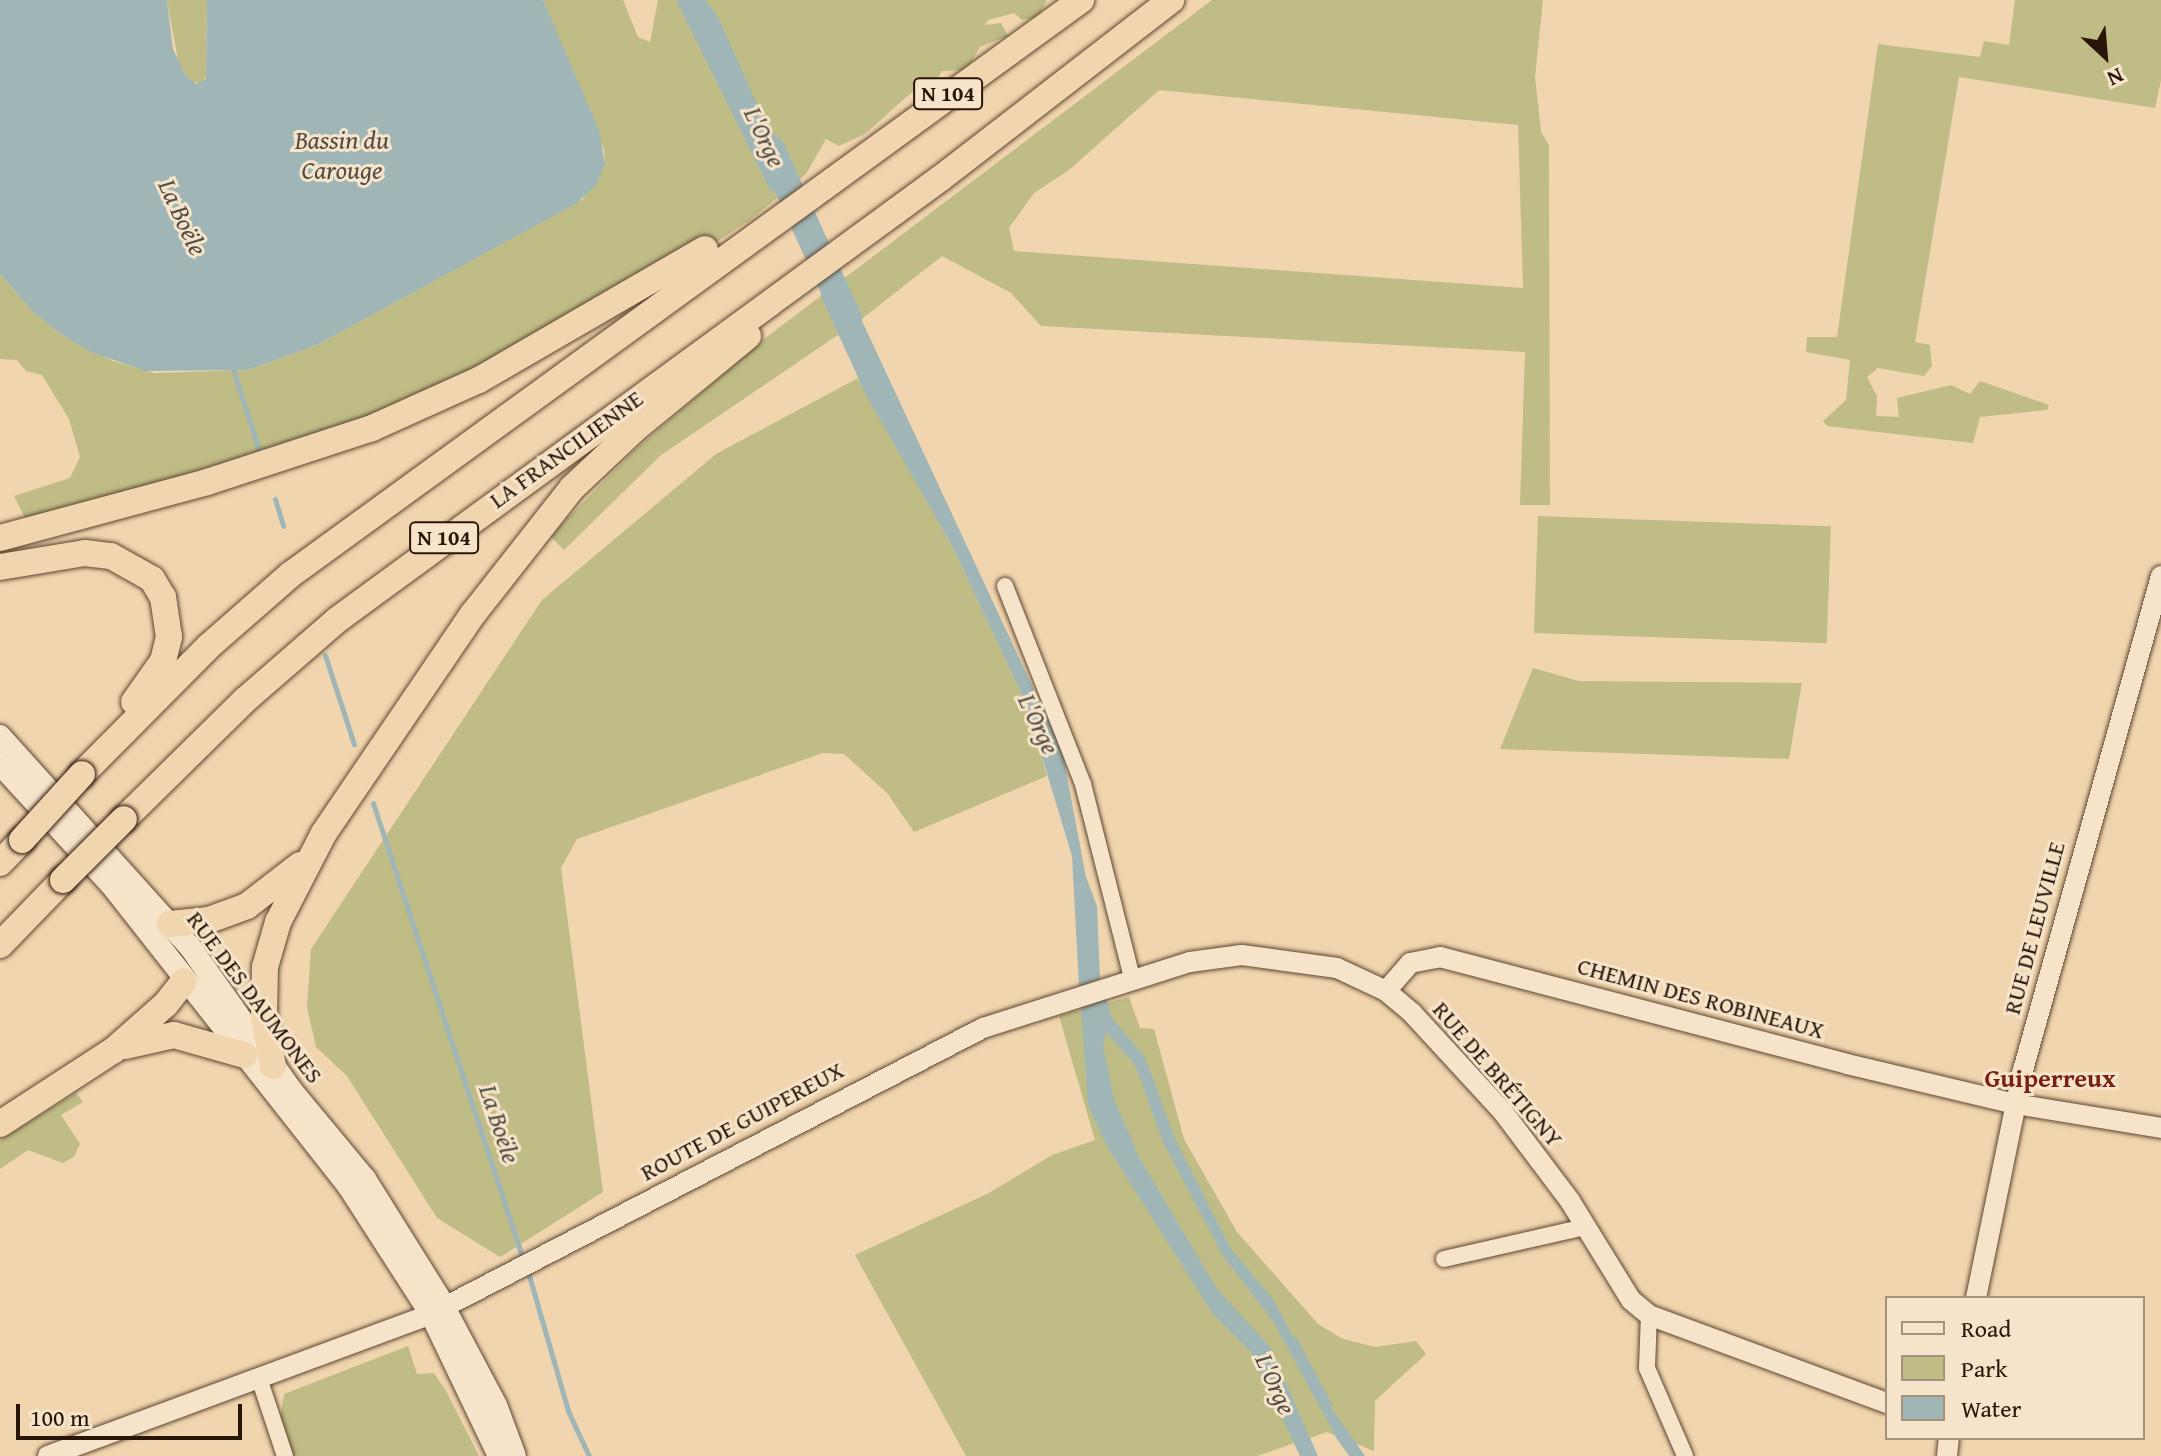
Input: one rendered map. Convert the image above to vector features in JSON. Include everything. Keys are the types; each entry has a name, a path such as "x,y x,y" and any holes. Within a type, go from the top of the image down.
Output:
{"highway":[{"name":"N 104","path":"0,863 82,774 209,646 290,575 815,189 1081,0"},
{"name":"LA FRANCILIENNE","path":"0,945 245,700 337,620 839,258 1171,0"},
{"path":"0,538 283,459 426,406 599,314 742,227 770,222"},
{"path":"273,1066 264,1017 265,967 278,922 309,857 473,614 572,488 791,293"},
{"path":"1,568 85,553 111,556 152,579 163,597 169,637 163,661 111,729 104,752"},
{"path":"170,924 209,920 247,906 309,857"},
{"path":"0,1124 114,1050 166,1004 184,981"},
{"path":"114,1050 174,1035 244,1055"}],"main road":[{"name":"RUE DES DAUMONES","path":"0,736 190,947 273,1066 365,1179 438,1311"},
{"name":"RUE DES DAUMONES","path":"0,764 75,843 138,920 349,1187 438,1311"},
{"path":"138,920 170,924"},
{"path":"184,981 190,947"},
{"path":"438,1311 499,1456"},
{"path":"438,1311 496,1405 515,1456"}],"street":[{"name":"RUE DE LEUVILLE","path":"1976,1296 2015,1104 2132,665 2161,576"},
{"path":"1005,586 1083,784 1132,978"},
{"name":"RUE DE BRÉTIGNY","path":"1072,997 1190,962 1255,956 1337,968 1386,991 1503,1112 1585,1227 1631,1300 1649,1315 1885,1402"},
{"name":"CHEMIN DES ROBINEAUX","path":"1386,991 1410,963 1440,957 2015,1104 2161,1128"},
{"name":"ROUTE DE GUIPEREUX","path":"48,1456 260,1381 438,1311 983,1028 1072,997"},
{"path":"1444,1259 1585,1227"},
{"path":"1649,1315 1647,1368 1685,1456"},
{"path":"260,1381 285,1456"}],"green space":[{"path":"167,0 207,0 206,77 201,83 190,82 179,66"},
{"path":"543,0 623,0 638,37 650,42 658,0 1047,0 1038,17 1022,20 1014,13 988,20 985,25 1001,23 1008,36 980,47 966,70 942,71 932,87 912,92 865,134 839,146 826,139 806,174 750,220 638,293 534,348 384,412 28,524 14,496 70,478 80,457 69,419 42,375 26,371 17,360 0,359 0,274 33,312 62,335 113,361 154,373 248,370 317,345 583,199 605,164 604,150"},
{"path":"1212,0 1543,0 1535,77 1541,131 1549,146 1550,505 1520,505 1525,352 1041,326 1011,293 942,256 863,318 661,455 564,550 550,536 635,450 764,339","holes":["1159,90 1518,125 1523,288 1014,251 1009,228 1034,193 1069,170"]},
{"path":"2015,0 2161,0 2161,80 2155,108 1959,77 1915,342 1930,345 1932,366 1924,376 1878,368 1867,377 1877,396 1876,416 1899,417 1897,398 1951,385 1970,394 1980,381 2049,405 2047,410 1980,417 1973,443 1827,426 1823,421 1846,400 1850,360 1806,352 1807,337 1837,337 1878,44 1980,57 1984,41 2009,45"},
{"path":"858,378 951,544 1025,701 1047,776 914,832 887,793 844,754 823,753 577,839 561,868 603,1192 500,1257 437,1218 347,1076 316,1047 307,1008 311,949 542,600 716,454"},
{"path":"1538,516 1831,526 1827,643 1534,633"},
{"path":"1533,668 1579,681 1802,683 1789,759 1500,749"},
{"path":"1129,997 1140,1028 1154,1029 1184,1139 1237,1232 1318,1324 1343,1339 1375,1347 1416,1341 1426,1354 1375,1401 1374,1451 1327,1432 1257,1456 966,1456 855,1255 989,1193 1052,1155 1095,1140 1059,1016"},
{"path":"76,1093 83,1102 61,1115 80,1144 74,1157 63,1163 28,1150 0,1169 0,1140"},
{"path":"408,1346 417,1374 434,1373 479,1456 294,1456 280,1418 284,1394"}],"water":[{"name":"Bassin du Carouge","path":"0,0 167,0 173,49 185,75 196,84 206,79 207,0 543,0 599,130 605,164 596,185 577,203 317,345 248,370 145,371 91,352 62,335 33,312 0,274"},
{"path":"676,0 706,0 719,19 761,113 762,126 771,128 784,157 790,179 771,192"},
{"path":"842,278 1062,750 1086,877 1097,906 1100,979 1079,986 1072,856 1025,701 951,544 866,395 820,294"},
{"path":"1106,997 1112,1018 1145,1057 1175,1139 1231,1249 1273,1299 1330,1406 1365,1456 1349,1456 1273,1321 1223,1256 1163,1142 1135,1065 1106,1032 1103,1044 1114,1099 1139,1157 1217,1289 1270,1347 1318,1456 1300,1456 1251,1352 1213,1314 1108,1148 1088,1105 1081,1005"}],"waterway":[{"name":"L'Orge","path":"771,149 848,319"},
{"name":"La Boële","path":"232,366 260,453"},
{"name":"La Boële","path":"275,499 283,526"},
{"name":"La Boële","path":"325,655 354,744"},
{"name":"La Boële","path":"373,803 523,1258"},
{"name":"La Boële","path":"528,1272 568,1411 589,1456"},
{"path":"1294,1339 1329,1404"}],"district":[{"name":"Guiperreux","path":"2050,1078"}]}
